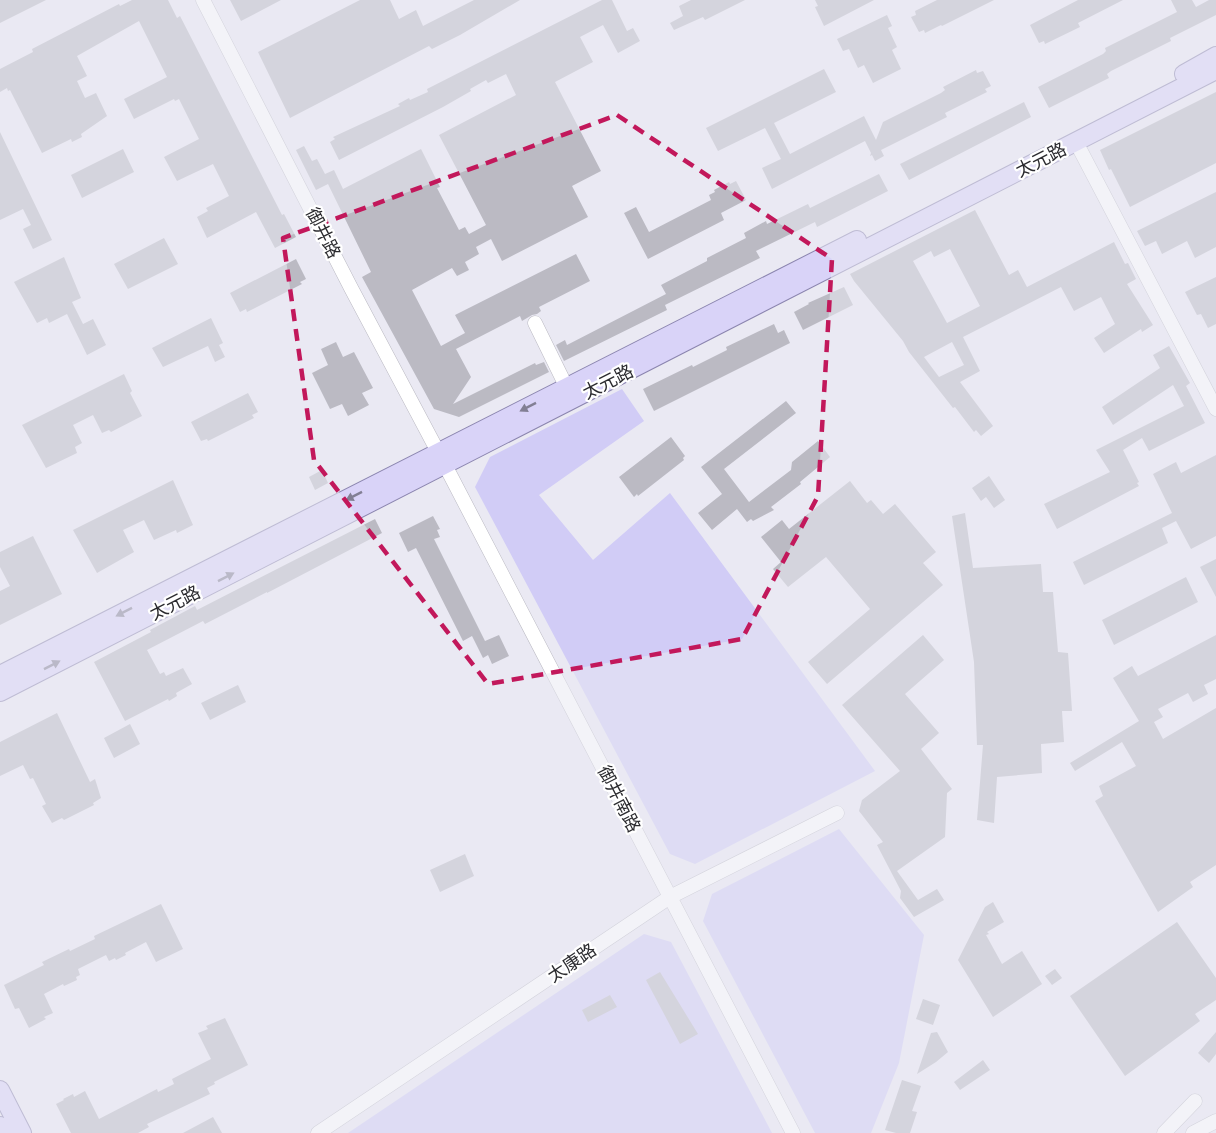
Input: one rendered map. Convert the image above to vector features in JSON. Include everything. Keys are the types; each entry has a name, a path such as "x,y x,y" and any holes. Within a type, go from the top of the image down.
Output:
{"main road":[{"name":"太元路","path":"0,692 442,459 567,388 1216,56"},
{"name":"太元路","path":"0,675 442,459 1216,70"},
{"path":"0,1090 22,1133"},
{"path":"0,1126 4,1133"}],"street":[{"name":"御井路","path":"203,0 442,459"},
{"path":"1076,142 1216,409"},
{"path":"535,323 567,388"},
{"name":"御井南路","path":"442,459 793,1133"},
{"name":"太康路","path":"318,1133 670,897 837,813"},
{"path":"1164,1133 1195,1101"},
{"path":"1193,1133 1216,1121"}],"highlighted area":[{"path":"617,115 832,259 818,496 742,639 488,684 314,460 283,238"}],"shaded area":[{"path":"622,389 644,421 539,495 593,560 670,493 875,771 695,864 670,854 475,487 490,457"},
{"path":"839,829 924,935 899,1063 871,1133 815,1133 703,921 712,894"},
{"path":"644,934 671,942 772,1133 348,1133"}],"building":[{"path":"0,0 46,0 0,23"},
{"path":"132,0 168,0 177,18 180,16 282,215 284,214 296,237 275,248 256,212 207,238 197,217 208,211 206,208 229,196 213,164 177,181 164,157 199,139 179,99 175,101 174,99 134,119 124,99 167,77 139,21 77,56 87,76 77,81 85,98 96,93 107,116 81,134 82,137 72,142 71,139 42,153 10,90 8,91 7,88 0,92 0,69 33,52 32,49 119,4 120,6"},
{"path":"230,0 281,0 241,21"},
{"path":"360,0 390,0 399,19 416,10 423,26 474,0 520,0 460,35 432,49 429,46 290,118 258,52"},
{"path":"602,0 612,0 627,31 633,28 640,41 618,53 603,25 580,37 593,62 555,82 601,171 572,186 588,217 502,261 491,239 476,247 479,254 465,262 469,270 457,276 452,268 412,290 441,346 465,333 455,315 576,254 590,281 539,307 541,311 537,314 522,321 520,316 456,349 471,377 453,404 535,363 536,365 544,362 549,372 459,417 434,409 362,277 371,272 328,184 316,190 296,150 304,146 312,161 317,159 325,174 334,170 343,189 421,149 440,187 437,188 459,230 465,227 469,234 486,225 439,135 516,95 506,74 488,83 486,80 443,107 339,160 330,142 335,139 333,137 400,106 398,104 409,98 410,100 428,92 427,89"},
{"path":"691,0 745,0 705,20 703,17 674,30 670,23 683,16 679,6"},
{"path":"815,0 874,0 824,26 815,7 818,6"},
{"path":"937,0 994,0 942,26 925,33 924,30 919,32 911,17 916,15 915,11"},
{"path":"1078,0 1123,0 1078,23 1080,27 1045,44 1044,41 1039,43 1030,25"},
{"path":"1171,0 1192,0 1196,7 1209,0 1216,0 1216,15 1111,71 1107,74 1109,78 1049,108 1038,87 1103,54 1106,51 1105,48 1177,12"},
{"path":"887,15 892,26 888,28 897,47 892,50 901,69 873,83 864,65 858,68 849,49 843,51 837,39"},
{"path":"824,69 836,92 774,123 790,154 864,116 876,140 883,122 941,93 945,90 943,87 976,70 977,73 983,71 991,86 985,89 987,92 945,113 947,117 881,150 884,156 875,161 872,155 870,156 871,153 865,141 772,189 762,168 781,159 765,128 718,151 706,128"},
{"path":"1216,92 1216,163 1130,207 1100,150"},
{"path":"1024,102 1031,117 909,180 900,164"},
{"path":"0,132 52,240 33,249 23,229 31,225 23,209 0,220"},
{"path":"123,149 134,172 82,198 71,175"},
{"path":"879,174 888,191 817,227 815,222 756,251 760,258 665,305 667,310 564,361 556,345 565,340 567,345 666,294 661,285 746,238 744,233 766,221 767,224 808,204 810,208"},
{"path":"736,181 746,200 721,213 724,220 648,259 624,213 636,207 649,232 711,200 709,195 715,192 714,190"},
{"path":"1216,192 1216,247 1195,258 1187,241 1162,254 1156,241 1145,246 1137,231"},
{"path":"975,210 1009,275 1018,270 1027,287 1114,242 1136,279 1127,284 1153,325 1142,332 1141,329 1104,353 1094,338 1115,324 1101,297 1074,311 1061,287 963,337 980,371 960,382 993,426 981,436 976,430 974,432 955,407 953,408 850,274","holes":["950,249 980,306 947,323 913,261 931,251 934,257","952,342 964,365 939,377 924,357"]},
{"path":"164,238 178,264 128,289 114,264"},
{"path":"64,257 81,298 72,302 83,324 93,319 106,345 87,355 67,314 49,323 47,318 37,323 14,282"},
{"path":"296,259 306,279 300,282 302,284 247,312 246,309 240,312 230,293"},
{"path":"1216,277 1216,324 1208,328 1201,314 1197,315 1185,292"},
{"path":"844,287 853,305 803,330 794,312"},
{"path":"211,318 223,343 219,345 225,357 215,362 208,346 163,367 152,348"},
{"path":"774,324 778,333 784,330 790,343 654,411 643,389 692,365 693,367 727,350 726,347"},
{"path":"336,342 343,357 354,352 373,388 362,393 369,405 348,416 342,404 330,409 312,373 328,365 321,349"},
{"path":"1169,346 1190,383 1186,386 1205,423 1149,451 1142,438 1123,450 1139,486 1057,529 1044,504 1110,472 1096,450 1184,406 1173,385 1113,425 1102,407 1160,368 1153,355"},
{"path":"124,374 132,391 130,393 142,416 111,432 109,430 102,433 93,415 73,425 82,443 75,447 77,453 46,468 22,425"},
{"path":"248,393 258,412 252,415 254,418 208,441 207,439 201,441 191,422"},
{"path":"786,401 796,413 724,469 749,502 791,470 792,462 818,441 830,457 800,482 801,484 771,507 774,510 747,522 737,509 712,530 698,513 722,494 701,467"},
{"path":"671,437 685,456 684,460 634,497 619,477"},
{"path":"1216,455 1216,536 1191,549 1176,521 1162,528 1168,543 1084,585 1073,562 1172,513 1153,474 1176,462 1181,473"},
{"path":"322,470 328,483 315,490 309,477"},
{"path":"989,476 1005,500 994,508 986,497 981,501 972,488"},
{"path":"173,480 193,525 154,540 144,520 123,530 134,552 97,573 73,530"},
{"path":"850,481 867,503 871,500 883,514 895,504 936,552 923,563 943,585 827,684 808,662 870,609 826,557 788,587 773,569 781,562 761,537 782,520 789,529"},
{"path":"965,513 973,568 1041,564 1043,592 1053,592 1058,652 1068,653 1072,711 1062,711 1064,742 1041,744 1042,773 997,777 994,823 977,820 983,745 977,745 974,662 952,516"},
{"path":"433,516 440,529 437,530 440,537 434,539 485,641 499,635 509,656 492,664 488,655 483,658 472,636 463,641 416,548 408,552 399,533"},
{"path":"375,519 382,533 205,624 203,621 147,650 160,674 164,672 166,676 183,668 192,684 176,693 177,696 169,701 168,699 125,721 94,662 195,606 197,610"},
{"path":"33,536 62,594 0,625 0,591 10,586 0,567 0,552"},
{"path":"1216,559 1216,597 1200,567"},
{"path":"1186,577 1198,602 1114,645 1102,620"},
{"path":"923,635 944,660 905,694 939,733 921,749 952,789 947,793 945,837 897,871 918,900 937,889 944,900 914,917 900,898 901,891 877,845 883,842 859,811 862,800 900,771 842,705"},
{"path":"1216,635 1216,679 1204,685 1208,694 1193,702 1188,693 1158,709 1163,717 1154,722 1163,739 1216,708 1216,865 1190,882 1193,887 1158,912 1095,801 1103,796 1099,786 1136,766 1122,742 1075,771 1070,763 1139,721 1113,678 1132,666 1138,676"},
{"path":"238,685 246,702 210,720 201,703"},
{"path":"57,713 90,782 95,779 101,798 93,803 94,805 64,820 62,818 52,823 42,806 46,804 33,778 30,779 23,765 0,776 0,742"},
{"path":"130,724 140,744 114,758 104,738"},
{"path":"465,854 474,876 440,892 430,870"},
{"path":"993,902 1004,922 987,932 989,934 986,935 1002,964 1022,951 1042,984 993,1017 958,960 985,907"},
{"path":"161,904 183,949 156,962 146,942 116,960 115,958 109,961 106,955 78,969 80,975 76,977 77,980 44,994 53,1013 29,1028 19,1008 15,1009 4,985 44,965 42,962 95,939 94,936"},
{"path":"1177,922 1216,978 1216,1000 1195,1014 1200,1021 1125,1076 1070,996"},
{"path":"1055,969 1062,978 1052,985 1045,976"},
{"path":"660,972 698,1034 680,1044 646,980"},
{"path":"610,995 617,1007 588,1022 582,1010"},
{"path":"923,999 940,1005 933,1025 916,1019"},
{"path":"225,1018 248,1065 214,1082 215,1084 207,1088 210,1094 147,1124 149,1127 138,1133 71,1133 56,1104 73,1094 74,1097 85,1091 99,1119 157,1089 158,1092 174,1084 172,1079 211,1059 198,1033 208,1029 206,1026"},
{"path":"937,1032 948,1052 917,1074 931,1033"},
{"path":"1216,1032 1216,1054 1209,1063 1198,1053"},
{"path":"983,1060 990,1070 960,1090 954,1082"},
{"path":"902,1080 921,1086 912,1111 917,1112 910,1133 885,1130"},
{"path":"213,1117 222,1133 183,1133"}]}
